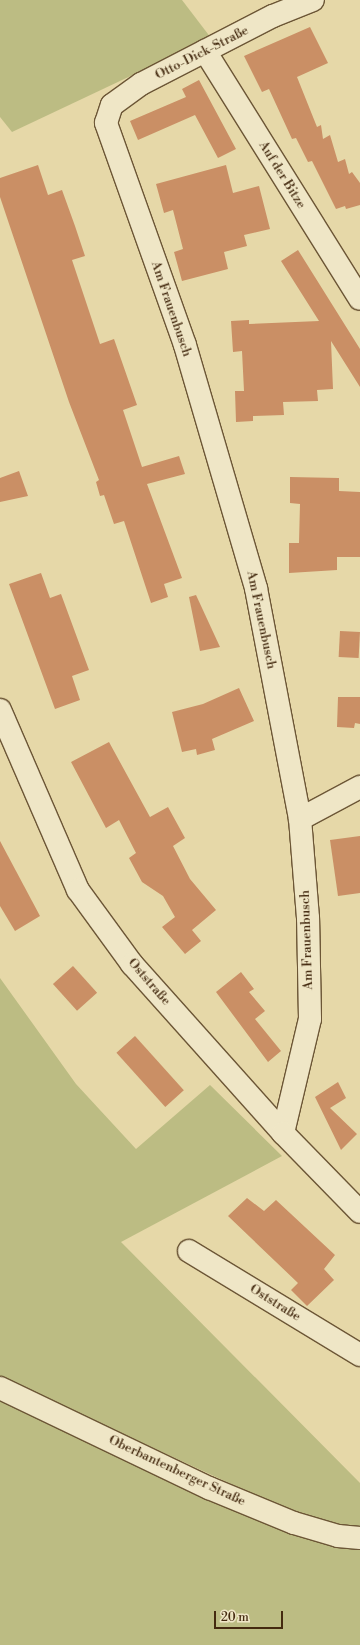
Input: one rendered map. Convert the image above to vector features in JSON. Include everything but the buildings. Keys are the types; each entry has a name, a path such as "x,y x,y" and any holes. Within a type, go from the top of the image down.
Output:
{"street":[{"name":"Otto-Dick-Straße","path":"106,123 112,105 141,84 205,51 313,0"},
{"name":"Auf der Bitze","path":"205,51 360,299"},
{"name":"Am Frauenbusch","path":"106,123 185,345 256,588 300,819 308,918 310,1019 283,1133"},
{"name":"Oststraße","path":"0,710 78,890 132,964 283,1133 360,1212"},
{"path":"300,819 360,787"},
{"name":"Oststraße","path":"189,1250 360,1355"},
{"name":"Oberbantenberger Straße","path":"0,1388 209,1488 294,1523 338,1536 360,1538"}],"green space":[{"path":"0,0 182,0 211,38 12,132 0,117"},
{"path":"0,978 76,1084 136,1149 210,1085 282,1156 121,1242 360,1483 360,1527 341,1526 283,1508 0,1377"},
{"path":"0,1401 203,1497 360,1547 360,1645 0,1645"}]}
